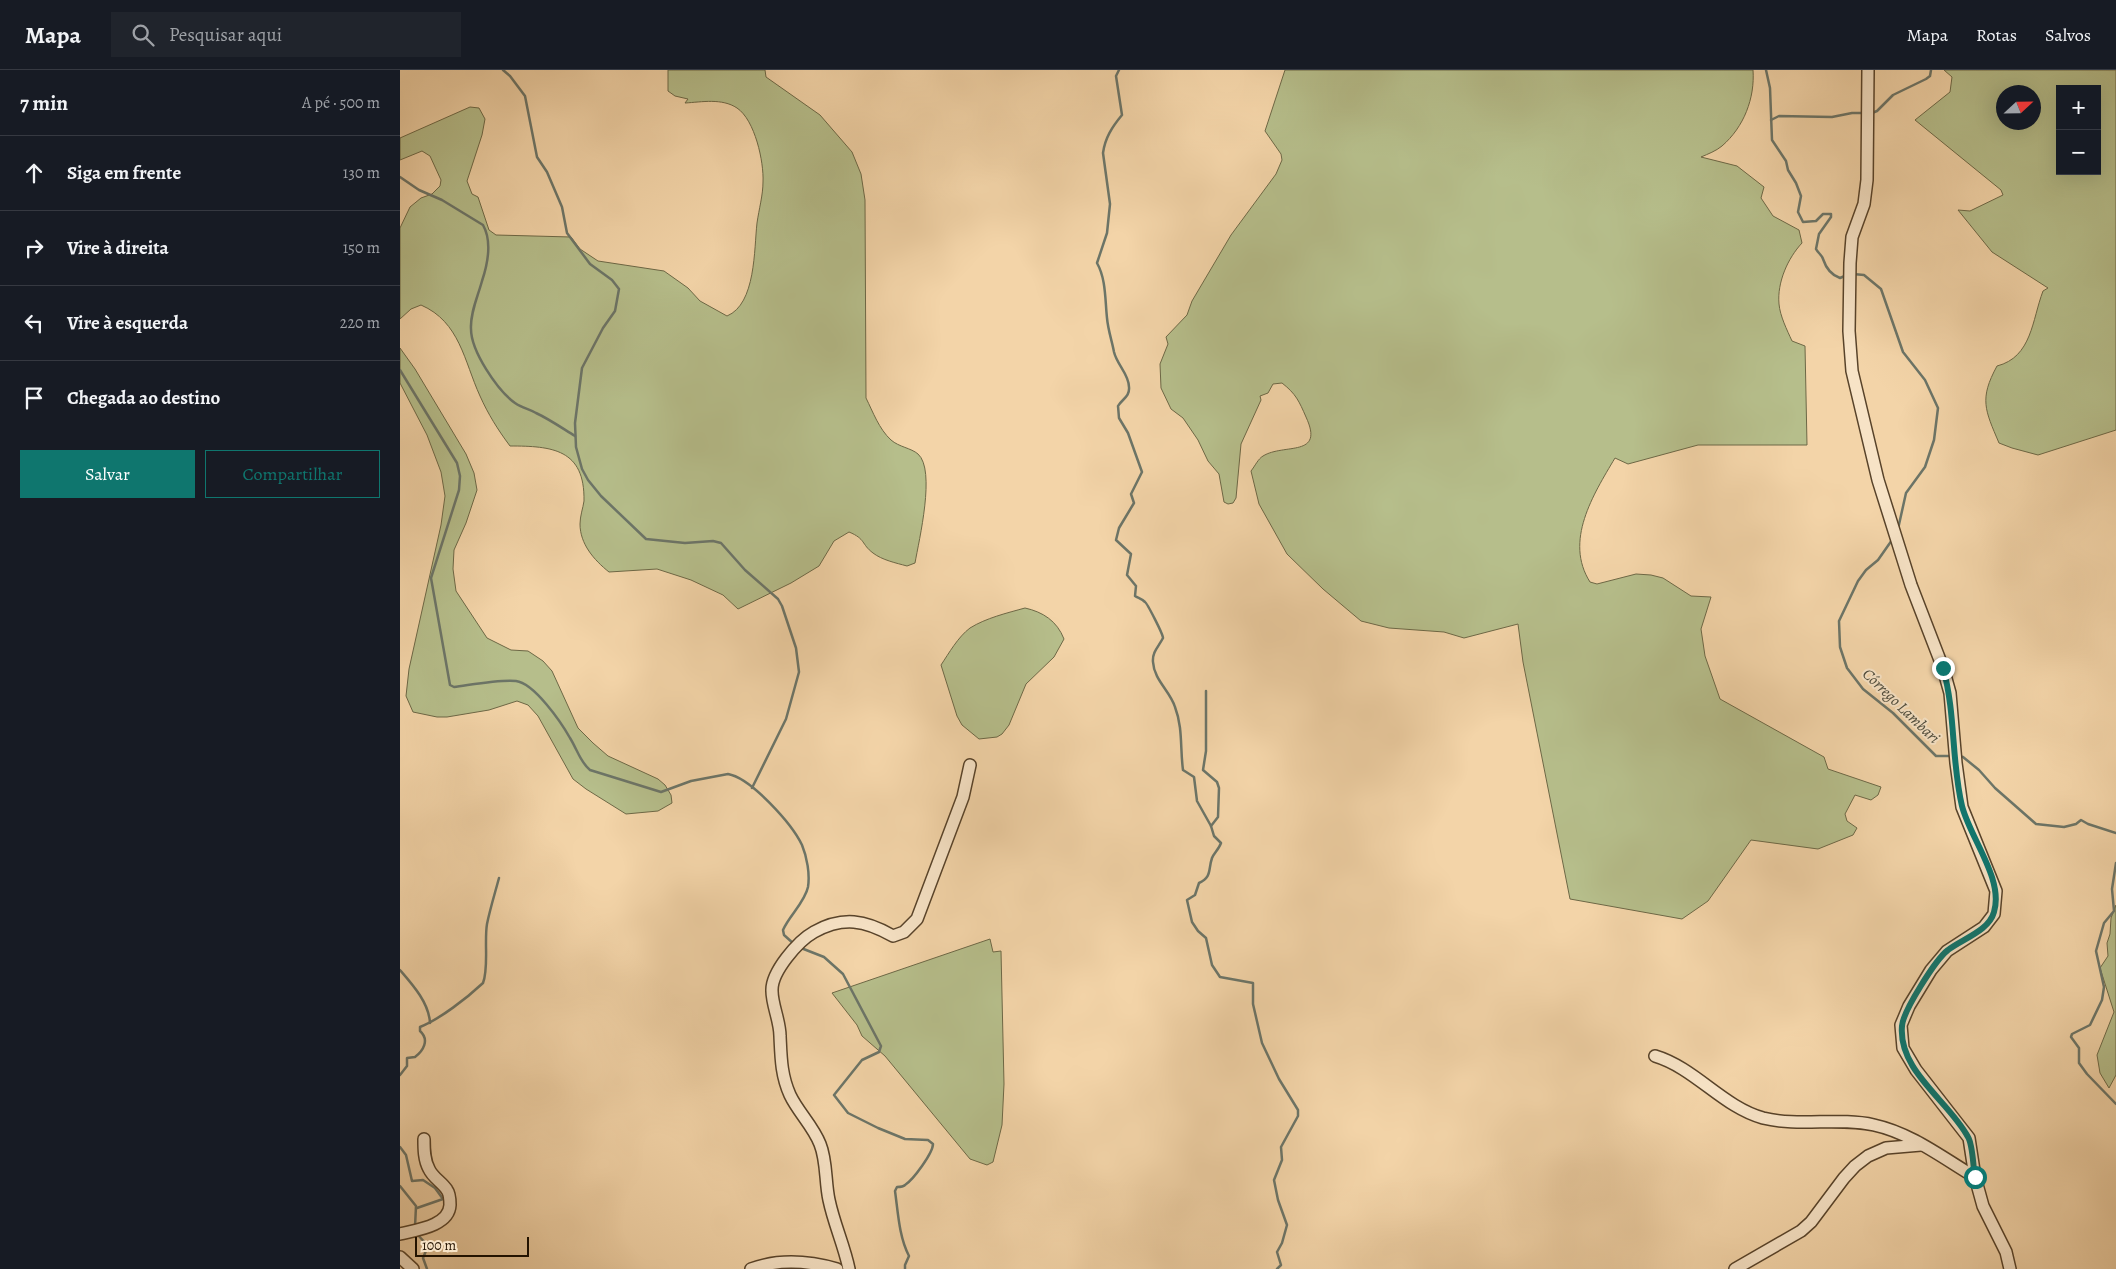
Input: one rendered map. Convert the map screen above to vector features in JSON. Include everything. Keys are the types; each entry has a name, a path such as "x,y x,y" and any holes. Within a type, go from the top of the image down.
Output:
{"street":[{"path":"1868,70 1868,180 1864,204 1852,237 1850,263 1849,331 1852,371 1878,480 1911,585 1943,668 1950,693 1962,807 1996,892 1994,914 1984,927 1946,951 1931,970 1914,999 1902,1025 1903,1048 1916,1070 1969,1138 1975,1177 1983,1206 2006,1252 2010,1269"},
{"path":"849,1269 846,1251 835,1226 828,1198 820,1145 790,1096 783,1077 780,1057 780,1036 771,993 772,981 781,966 805,937 825,926 859,921 874,925 893,936 904,932 917,918 963,797 970,765"},
{"path":"1655,1056 1668,1060 1736,1106 1763,1118 1872,1125 1898,1132 1975,1177"},
{"path":"400,1234 418,1230 438,1222 446,1216 450,1208 448,1192 430,1171 425,1156 424,1139"},
{"path":"1735,1269 1801,1231 1811,1222 1855,1166 1868,1156 1886,1148 1921,1145"},
{"path":"400,1257 413,1269"},
{"path":"751,1269 765,1264 797,1262 837,1269"}],"green space":[{"path":"668,70 765,70 766,77 820,115 852,152 861,174 865,200 866,398 883,431 894,442 918,454 923,462 926,475 925,506 915,563 907,566 881,558 869,550 861,539 849,532 834,541 819,566 791,583 738,609 723,595 691,580 657,569 609,572 593,557 582,538 580,518 584,501 583,484 579,470 572,461 563,454 552,450 539,447 510,446 486,409 474,383 465,356 453,332 444,321 434,312 421,305 411,309 400,319 400,228 410,207 421,198 432,194 440,186 441,180 430,156 422,151 400,160 400,138 470,107 479,108 485,119 482,135 467,181 472,194 478,197 489,230 496,235 571,237 580,249 598,261 664,271 688,288 700,301 727,316 736,310 744,300 752,275 754,261 763,174 757,142 749,122 737,108 718,102 685,103 688,99 675,96 668,91"},
{"path":"1285,70 1753,70 1750,101 1742,121 1722,146 1701,157 1737,166 1764,187 1761,198 1773,216 1799,230 1802,243 1788,263 1780,287 1779,304 1782,318 1792,341 1805,346 1807,445 1698,445 1628,464 1615,458 1598,487 1584,518 1580,551 1583,566 1590,582 1597,584 1636,574 1651,575 1663,578 1691,596 1711,597 1701,629 1705,656 1720,699 1824,757 1828,769 1881,787 1878,795 1871,800 1855,795 1845,814 1847,821 1857,828 1853,835 1818,849 1751,840 1708,901 1682,919 1570,899 1523,662 1518,624 1464,638 1444,632 1389,628 1361,621 1323,589 1287,554 1259,504 1251,471 1263,456 1272,452 1300,447 1310,439 1310,430 1306,417 1297,398 1282,383 1273,384 1268,393 1260,396 1261,400 1241,444 1236,498 1233,503 1228,504 1224,502 1219,474 1208,461 1198,440 1183,418 1171,409 1161,388 1160,364 1168,344 1166,337 1187,315 1192,301 1231,235 1276,174 1282,160 1281,154 1265,131"},
{"path":"1944,70 2116,70 2116,430 2038,455 1999,443 1987,413 1986,396 1991,377 1997,366 2009,361 2024,346 2033,325 2043,291 2048,288 1992,252 1958,210 1970,211 2003,195 2001,190 1915,120 1950,92 1952,77"},
{"path":"400,348 415,369 466,454 474,473 477,490 466,523 454,550 453,569 456,591 487,638 511,650 528,651 543,661 552,671 578,728 593,743 608,756 658,779 665,785 671,795 672,803 658,811 626,814 586,789 573,779 538,716 528,705 517,701 489,710 447,717 413,712 406,696 409,669 441,525 445,496 441,472 427,435 400,383"},
{"path":"1025,608 1049,618 1064,639 1054,657 1026,684 1009,725 1002,734 997,737 979,739 962,725 957,716 941,665 958,640 970,628 976,624"},
{"path":"2116,905 2116,1075 2109,1088 2100,1073 2097,1055 2114,1012 2100,968 2108,956 2107,943 2110,934 2111,918"},
{"path":"990,939 993,952 1001,951 1004,1084 1002,1125 993,1162 987,1165 970,1159 885,1056 862,1036 857,1025 832,993"}],"waterway":[{"path":"503,70 525,96 537,157 547,172 562,207 567,233 590,264 612,280 619,289 615,311 603,328 582,368 575,423 576,447 582,469 601,496 646,539 685,543 713,541 721,543 745,570 778,599 782,606 796,648 799,672 786,719 752,788"},
{"path":"1119,70 1116,76 1122,115 1105,142 1103,153 1110,204 1107,233 1097,263 1104,282 1108,322 1114,352 1128,382 1128,393 1118,406 1119,418 1128,433 1142,472 1131,494 1134,503 1119,528 1116,540 1131,554 1127,575 1136,586 1135,596 1146,604 1162,635 1163,638 1154,655 1154,668 1159,680 1173,701 1178,715 1183,770 1194,777 1197,801 1211,826 1214,836 1221,843 1212,858 1208,876 1199,883 1195,895 1187,900 1192,922 1206,938 1212,965 1220,977 1253,983 1253,1004 1262,1043 1279,1079 1298,1110 1298,1116 1281,1147 1282,1160 1274,1180 1278,1200 1287,1225 1282,1243 1277,1252 1281,1265 1277,1269"},
{"name":"Córrego Lambari","path":"1766,70 1770,88 1772,140 1786,161 1788,170 1801,196 1798,212 1803,222 1816,221 1823,214 1831,214 1831,217 1819,234 1816,249 1831,273 1840,278 1847,275"},
{"path":"1872,113 1877,111 1893,95 1926,79 1930,76 1931,70"},
{"path":"1771,120 1779,116 1832,117 1864,113"},
{"path":"400,177 419,190 442,200 483,225 486,231 488,252 472,317 471,329 475,348 493,380 508,397 518,405 546,418 575,436"},
{"name":"Córrego Lambari","path":"1853,274 1864,275 1881,289 1903,352 1925,380 1938,408 1934,440 1925,467 1906,493 1898,529"},
{"path":"400,370 457,463 460,476 459,490 431,578 450,685 454,687 494,681 516,681 523,683 539,696 554,713 581,759 590,770 661,792 691,781 728,774 748,784 780,814 797,836 805,855 808,887 804,898 783,930 784,935 794,944"},
{"name":"Córrego Lambari","path":"1892,540 1878,560 1866,570 1858,581 1839,621 1840,647 1847,668 1863,689 1893,713 1936,756 1951,756"},
{"path":"1206,691 1206,751 1203,770 1217,782 1219,788 1218,817 1211,826"},
{"name":"Córrego Lambari","path":"1959,756 1979,770 1995,788 2036,824 2064,827 2076,824 2081,820 2116,833"},
{"name":"Córrego Lambari","path":"2116,863 2112,889 2114,911 2104,923 2096,951 2104,987 2102,1000 2090,1025 2072,1034 2071,1037 2079,1048 2079,1063 2116,1104"},
{"path":"400,1075 407,1066 407,1058 415,1057 421,1052 424,1045 425,1038 420,1031 420,1027 453,1008 483,983 486,970 487,924 499,878"},
{"path":"801,948 824,957 843,974 881,1046 879,1052 862,1060 834,1095 848,1113 878,1128 905,1139 928,1140 933,1144 930,1154 917,1172 903,1186 897,1187 895,1191 901,1233 909,1256 905,1269"},
{"path":"400,970 415,988 427,1008 430,1023"},
{"path":"400,1147 406,1155 412,1181 423,1180 435,1188 443,1199 417,1208"},
{"path":"400,1186 416,1206 415,1227"},
{"path":"417,1234 428,1246 423,1258 427,1269"}],"route":[{"path":"1943,668 1950,693 1962,807 1996,892 1994,914 1984,927 1946,951 1931,970 1909,1006 1902,1025 1903,1048 1916,1070 1969,1138 1975,1177"}]}
